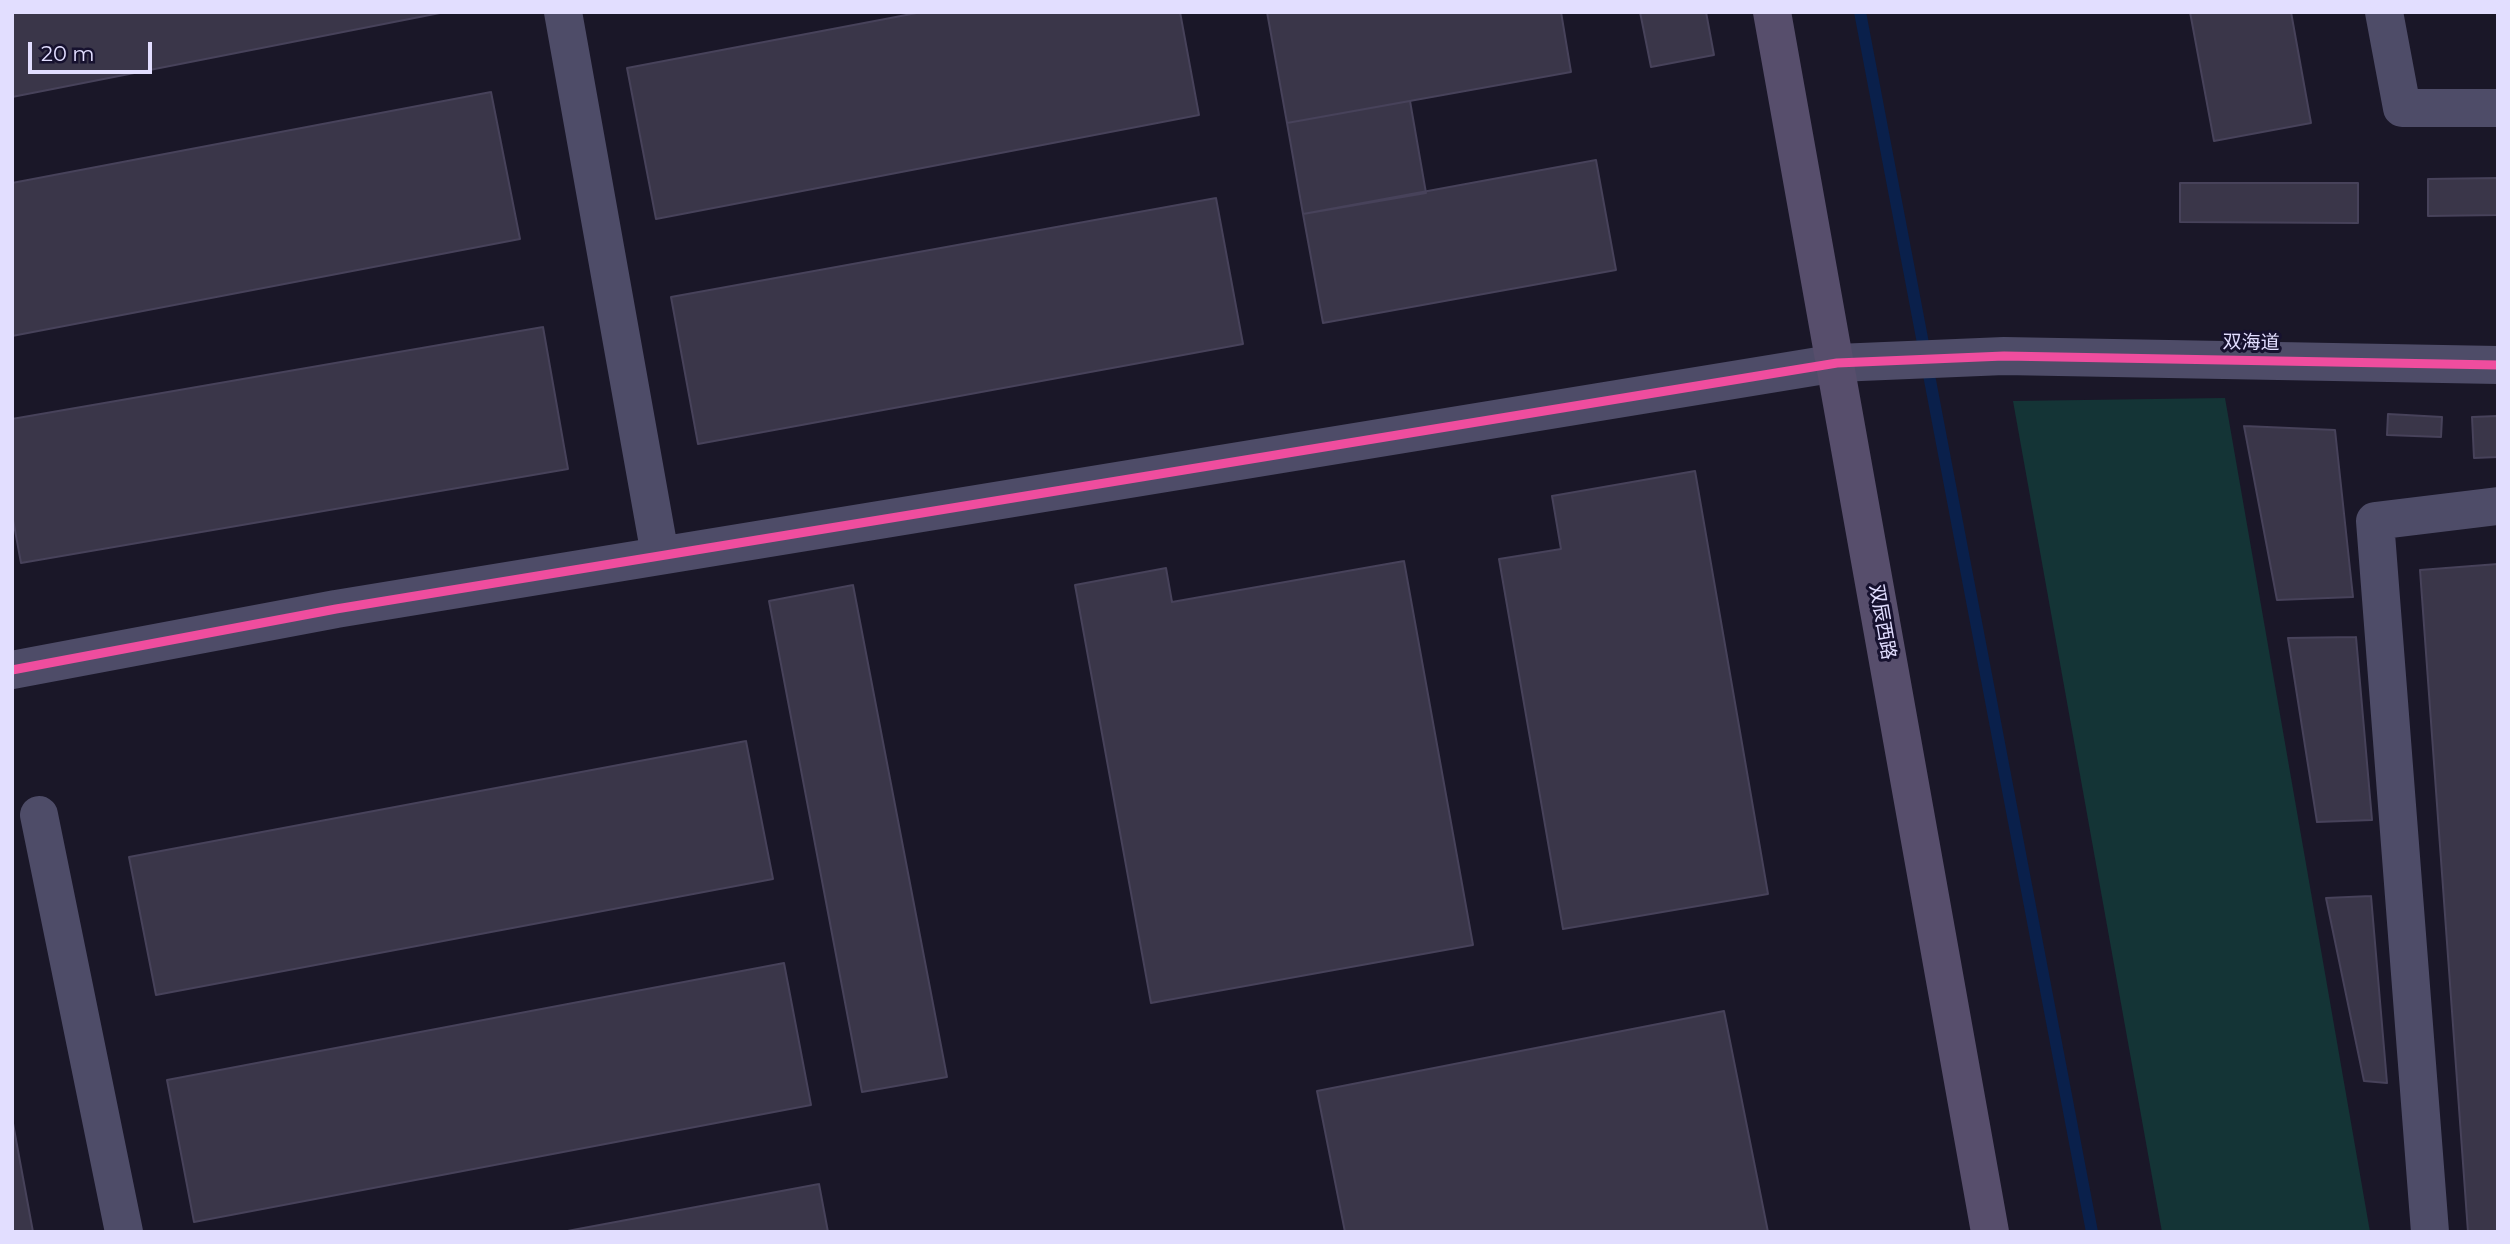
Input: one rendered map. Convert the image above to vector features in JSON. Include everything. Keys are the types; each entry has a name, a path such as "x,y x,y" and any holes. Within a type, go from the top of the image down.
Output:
{"main road":[{"name":"双辰西路","path":"1772,12 1837,362 1990,1232"}],"street":[{"path":"563,12 660,555"},
{"path":"2384,12 2402,108 2498,108"},
{"name":"双海道","path":"12,670 336,608 1837,362 2004,356 2498,365"},
{"path":"2430,1232 2375,522 2498,506"},
{"path":"39,815 124,1232"}],"green space":[{"path":"2225,398 2370,1232 2162,1232 2013,401"}],"building":[{"path":"12,12 445,12 12,97"},
{"path":"922,12 1180,12 1199,115 656,219 627,68"},
{"path":"1267,12 1561,12 1571,72 1287,123"},
{"path":"1640,12 1706,12 1714,55 1651,67"},
{"path":"2190,12 2291,12 2311,123 2214,141"},
{"path":"491,92 520,239 12,336 12,183"},
{"path":"1410,101 1426,193 1303,214 1287,123"},
{"path":"1596,160 1616,270 1323,323 1303,214"},
{"path":"2498,178 2498,215 2428,216 2428,179"},
{"path":"2180,183 2358,183 2358,223 2180,222"},
{"path":"1216,198 1243,344 698,444 671,297"},
{"path":"543,327 568,469 21,563 12,514 12,419"},
{"path":"2388,414 2442,417 2441,437 2387,435"},
{"path":"2498,416 2498,457 2474,458 2472,417"},
{"path":"2244,426 2335,430 2353,597 2277,600"},
{"path":"1695,471 1768,894 1563,929 1499,559 1561,549 1552,496"},
{"path":"1404,561 1473,945 1151,1003 1075,585 1166,568 1172,602"},
{"path":"2498,564 2498,1232 2468,1232 2420,570"},
{"path":"853,585 947,1077 862,1092 769,601"},
{"path":"2356,637 2372,820 2317,822 2288,638"},
{"path":"746,741 773,879 156,995 129,857"},
{"path":"2371,896 2387,1083 2364,1081 2326,898"},
{"path":"784,963 811,1105 194,1222 167,1080"},
{"path":"1724,1011 1768,1232 1345,1232 1317,1091"},
{"path":"12,1118 33,1232 12,1232"},
{"path":"819,1184 828,1232 562,1232"}],"waterway":[{"path":"1860,12 2092,1232"}],"cycle path":[{"path":"12,670 336,609 1837,363 2004,356 2498,365"}]}
